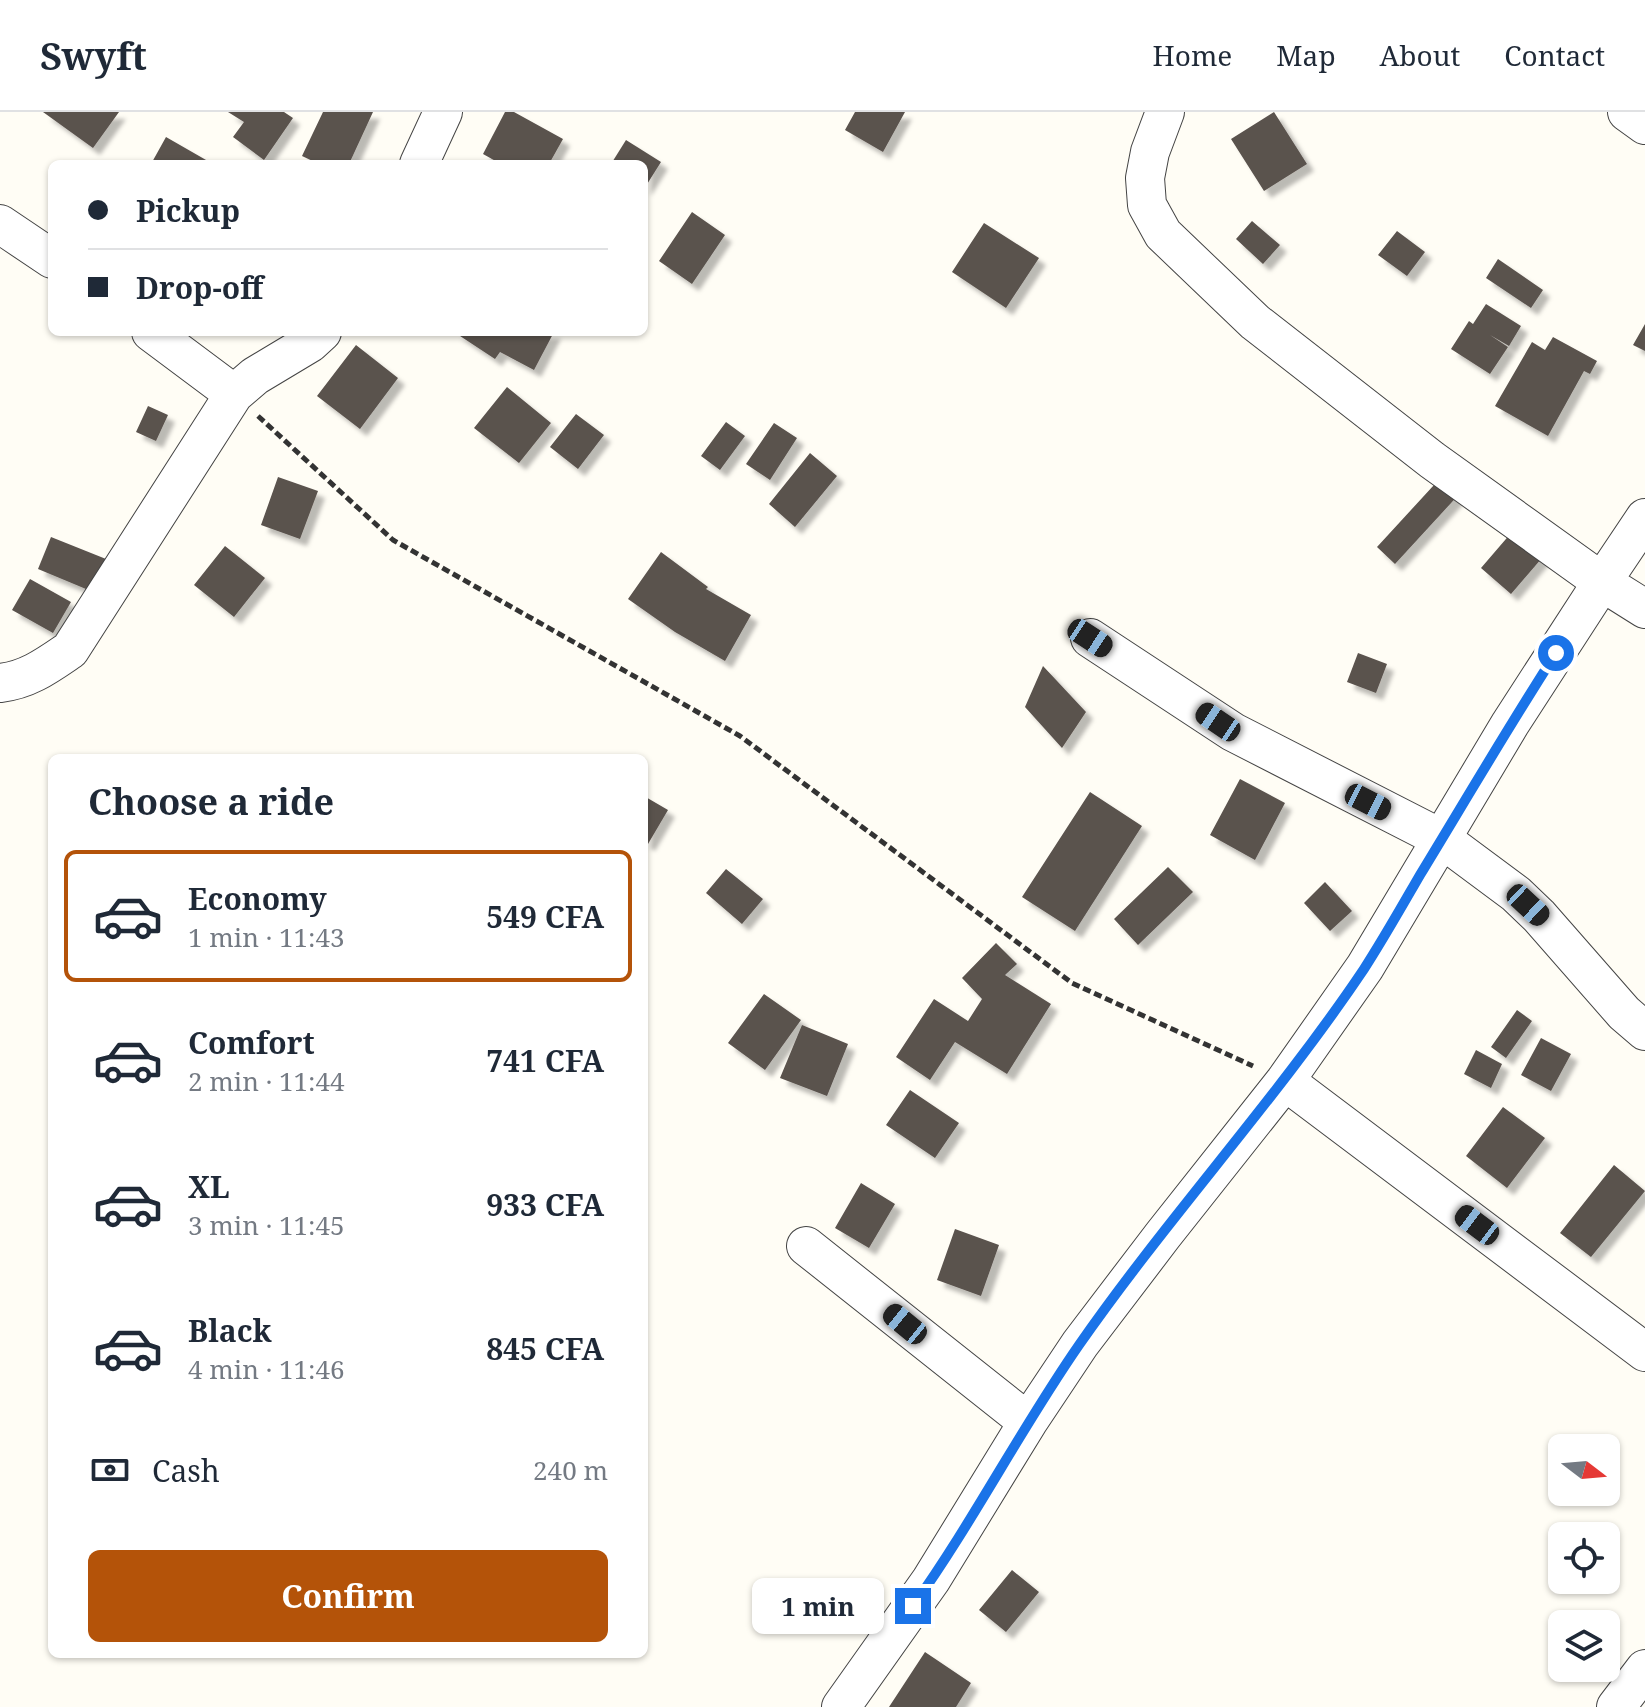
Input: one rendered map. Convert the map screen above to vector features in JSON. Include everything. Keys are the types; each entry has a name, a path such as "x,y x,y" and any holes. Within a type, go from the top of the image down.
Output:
{"street":[{"path":"421,160 443,112"},
{"path":"1165,112 1150,152 1145,178 1147,205 1163,234 1255,322 1432,460 1602,582 1645,609"},
{"path":"1627,112 1645,125"},
{"path":"0,224 48,256"},
{"path":"156,336 234,394"},
{"path":"0,683 17,681 43,669 70,650 234,394 255,376 318,336"},
{"path":"841,1707 931,1580 1028,1422 1089,1332 1285,1081 1365,967 1510,724 1645,518"},
{"path":"1090,638 1233,732 1442,839 1516,894 1624,1013 1645,1031"},
{"path":"1285,1081 1645,1352"},
{"path":"806,1246 1028,1422"},
{"path":"1616,1707 1645,1669"}],"path":[{"path":"234,394 393,540 740,736 1072,983 1285,1081"}],"building":[{"path":"43,112 119,112 93,148"},
{"path":"228,112 284,112 293,118 264,160 233,137 244,122"},
{"path":"323,112 373,112 351,160 310,160 302,156"},
{"path":"505,112 514,112 563,139 551,160 494,160 483,154"},
{"path":"855,112 905,112 883,152 845,130"},
{"path":"1274,112 1307,164 1264,191 1231,139"},
{"path":"166,137 206,160 153,160"},
{"path":"626,140 661,162 648,183 648,160 614,160"},
{"path":"692,212 725,235 692,284 659,261"},
{"path":"1252,221 1280,245 1263,264 1236,239"},
{"path":"984,223 1039,258 1006,308 952,272"},
{"path":"1397,231 1425,252 1407,276 1378,255"},
{"path":"1498,259 1543,290 1531,308 1486,278"},
{"path":"1486,304 1521,326 1509,346 1490,335 1508,347 1490,374 1451,349 1469,321 1473,324"},
{"path":"1645,324 1645,351 1633,345"},
{"path":"460,336 552,336 534,370 500,352 495,359"},
{"path":"1553,337 1597,361 1590,374 1584,371 1548,436 1495,406 1532,342 1545,350"},
{"path":"356,345 398,378 360,429 317,396"},
{"path":"507,387 551,423 519,463 474,428"},
{"path":"148,406 168,415 156,441 136,432"},
{"path":"576,414 604,435 578,469 550,447"},
{"path":"726,422 745,436 720,470 701,456"},
{"path":"774,423 797,438 770,480 746,464"},
{"path":"810,453 837,476 795,527 769,504"},
{"path":"1445,473 1463,490 1395,564 1377,547"},
{"path":"278,477 318,491 300,539 261,525"},
{"path":"1524,518 1554,544 1511,594 1481,568"},
{"path":"51,537 111,561 98,594 38,569"},
{"path":"225,546 265,578 234,617 194,585"},
{"path":"661,552 708,587 706,589 751,615 725,661 675,632 628,599"},
{"path":"30,579 71,602 53,633 12,610"},
{"path":"1358,653 1387,664 1376,693 1347,682"},
{"path":"1043,666 1086,712 1062,748 1025,707"},
{"path":"1240,779 1285,803 1255,860 1210,835"},
{"path":"1090,792 1142,826 1075,931 1022,897"},
{"path":"648,798 668,810 648,844"},
{"path":"1168,867 1193,892 1138,945 1114,919"},
{"path":"726,869 763,899 742,924 706,893"},
{"path":"1325,882 1352,911 1330,931 1304,903"},
{"path":"996,943 1017,964 1005,975 1051,1004 1007,1074 955,1042 930,1080 896,1057 934,999 968,1021 982,999 962,978"},
{"path":"764,994 801,1020 765,1070 728,1043"},
{"path":"1517,1010 1532,1021 1506,1058 1491,1047"},
{"path":"802,1025 848,1044 827,1096 780,1078"},
{"path":"1541,1038 1571,1054 1551,1091 1521,1075"},
{"path":"1476,1050 1502,1064 1491,1088 1464,1074"},
{"path":"910,1090 959,1123 935,1158 886,1125"},
{"path":"1503,1107 1545,1138 1507,1188 1466,1156"},
{"path":"1614,1165 1645,1191 1591,1257 1560,1233"},
{"path":"861,1183 895,1204 869,1248 835,1228"},
{"path":"955,1229 999,1245 981,1296 937,1280"},
{"path":"1012,1570 1039,1592 1006,1632 979,1610"},
{"path":"925,1652 971,1683 956,1707 889,1707"}],"route":[{"path":"913,1606 1080,1344 1285,1081 1365,967 1510,724 1556,653"}]}
